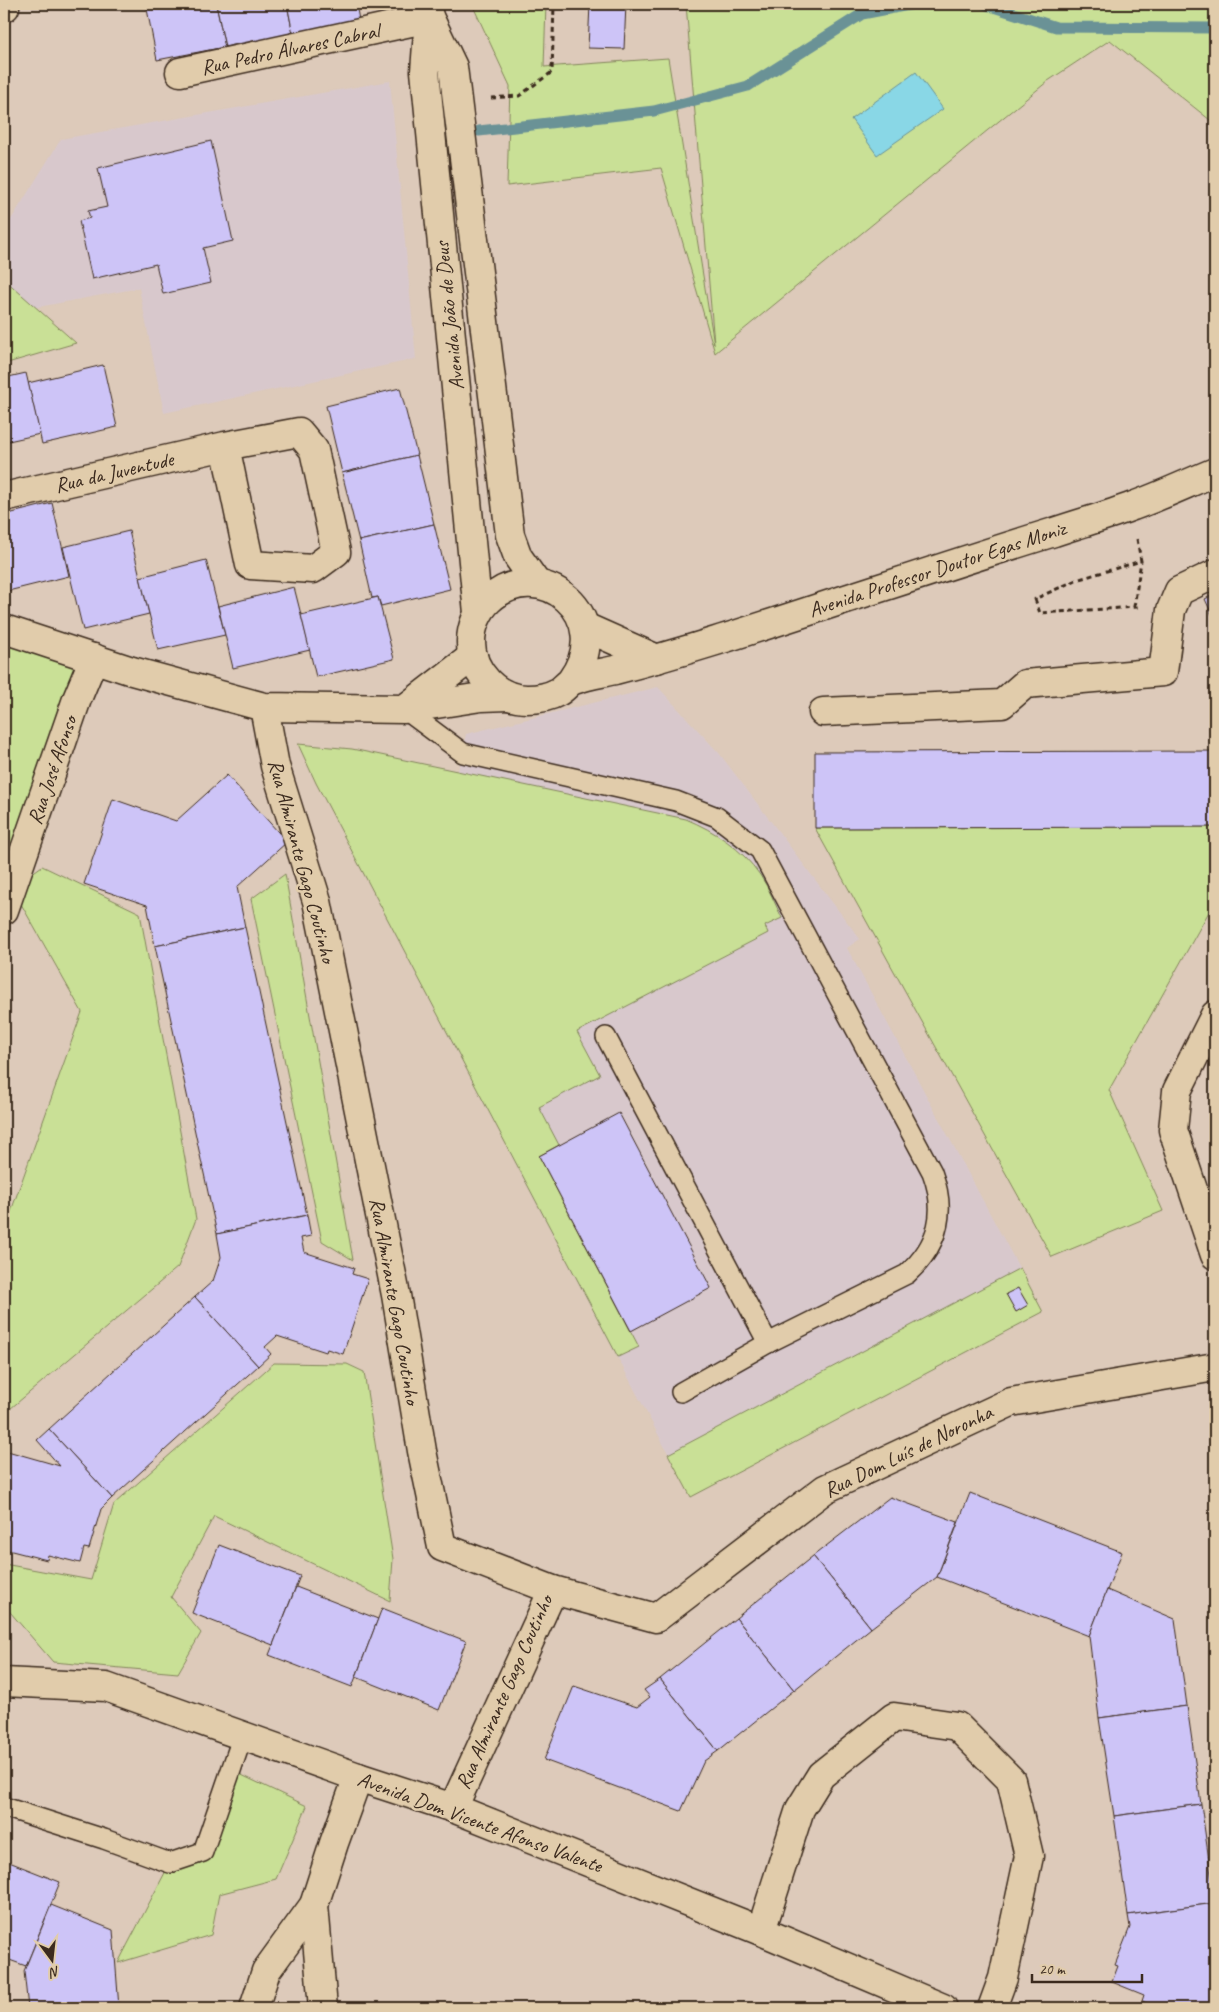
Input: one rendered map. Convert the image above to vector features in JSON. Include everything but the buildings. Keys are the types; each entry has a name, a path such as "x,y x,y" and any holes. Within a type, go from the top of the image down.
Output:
{"street":[{"name":"Rua Pedro Álvares Cabral","path":"180,72 376,31 428,11"},
{"name":"Avenida João de Deus","path":"428,11 454,67 510,535 518,557 537,584"},
{"name":"Avenida João de Deus","path":"428,11 425,71 478,613"},
{"name":"Rua da Juventude","path":"4,497 225,446 300,432 314,450 336,552 313,569 250,566 225,446"},
{"name":"Avenida Professor Doutor Egas Moniz","path":"571,681 656,659 1132,506 1215,472"},
{"path":"823,712 1002,704 1025,684 1163,672 1171,610 1179,591 1215,574"},
{"path":"4,629 94,658 264,707 404,709 481,697 542,698 558,692 571,681 580,669 585,656 587,641 585,627 578,612 567,598 553,589 537,584 519,584 503,590 489,600 478,613 473,627 471,642 473,656 480,673 492,687 508,696"},
{"path":"585,627 656,659"},
{"path":"404,709 473,656"},
{"name":"Rua José Afonso","path":"4,910 77,699 94,658"},
{"name":"Rua Almirante Gago Coutinho","path":"264,707 275,766 317,901 396,1295 422,1451 442,1547 553,1590 453,1808"},
{"path":"1214,1020 1176,1090 1173,1130 1215,1255"},
{"name":"Rua Dom Luís de Noronha","path":"553,1590 656,1618 825,1489 1011,1402 1215,1367"},
{"name":"Avenida Dom Vicente Afonso Valente","path":"4,1682 106,1687 358,1777 453,1808 761,1930 944,2008"},
{"path":"761,1930 800,1809 821,1776 894,1717 957,1726 1011,1780 1029,1856 1003,1978 992,2008"},
{"path":"254,2008 266,1971 314,1906 358,1777"},
{"path":"314,1906 323,2008"}],"lane":[{"path":"404,709 463,753 676,801 717,816 742,834 760,850 932,1172 938,1190 940,1206 937,1231 929,1249 920,1262 907,1274 768,1344 681,1392"},
{"path":"606,1037 768,1344"},
{"path":"4,1807 104,1839 170,1863 203,1852 243,1735"}],"path":[{"path":"520,96 552,72 554,4"},
{"path":"1132,506 1141,561 1134,607"},
{"path":"1141,561 1076,580 1035,599 1040,612 1134,607 1171,610"}],"shaded area":[{"path":"390,81 416,359 164,413 139,288 33,308 4,283 4,231 61,139"},
{"path":"658,687 719,753 860,939 847,948 1043,1312 691,1497 316,783 298,744 352,749 458,771 466,734"}],"green space":[{"path":"472,4 546,4 544,67 668,58 714,344 686,4 1215,4 1215,124 1110,40 1048,81 715,353 661,168 507,186 510,86"},
{"path":"4,279 76,343 4,364"},
{"path":"4,629 94,658 13,887 42,866 140,913 196,1219 178,1267 4,1414 4,1231 82,1012 12,888 4,890"},
{"path":"298,744 352,749 686,819 717,835 736,849 753,866 766,885 782,918 765,926 768,933 577,1032 600,1075 539,1107 559,1145 539,1156 639,1347 618,1357 316,783"},
{"path":"1215,827 1215,901 1109,1090 1163,1211 1052,1257 815,828"},
{"path":"285,874 353,1260 322,1241 251,899"},
{"path":"1020,1268 1043,1312 691,1497 668,1454"},
{"path":"274,1363 347,1364 364,1372 393,1559 390,1601 214,1516 171,1597 201,1633 178,1673 53,1662 4,1605 4,1564 91,1580 114,1504"},
{"path":"231,1770 307,1806 276,1879 219,1894 211,1935 118,1963 170,1863 203,1852"}],"water":[{"path":"916,72 943,109 877,155 851,119"}],"waterway":[{"path":"479,131 654,111 748,86 862,14 914,4"},
{"path":"984,4 1056,27 1215,28"}]}
